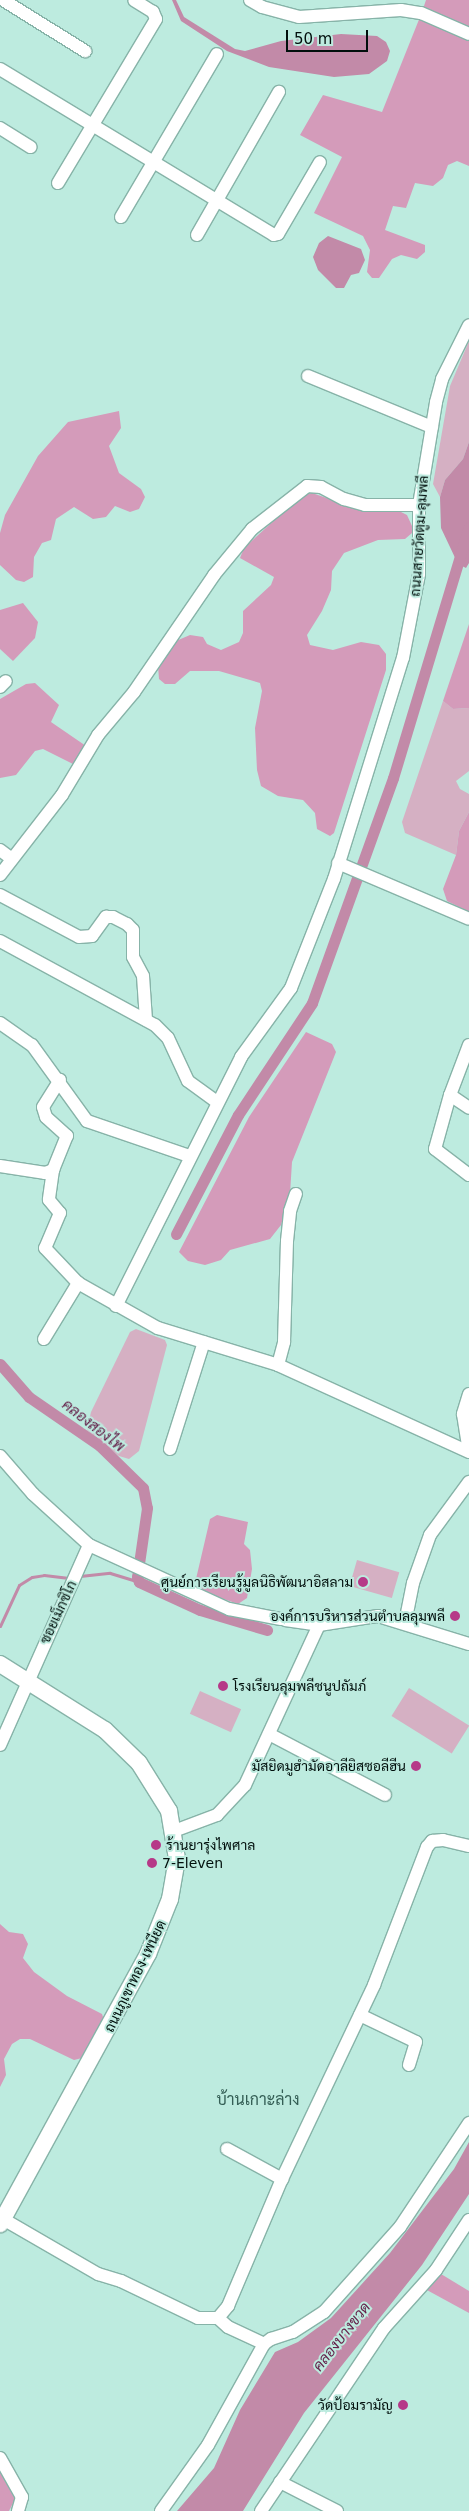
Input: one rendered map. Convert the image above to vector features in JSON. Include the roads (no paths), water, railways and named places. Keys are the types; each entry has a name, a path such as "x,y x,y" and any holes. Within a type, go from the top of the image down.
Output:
{"street":[{"path":"3,0 85,51"},
{"path":"58,183 156,19 153,12 134,0"},
{"path":"250,0 262,7 299,17 408,11 439,18 469,34"},
{"path":"122,218 217,54"},
{"path":"0,70 274,234 278,234 320,162"},
{"path":"197,235 279,92"},
{"path":"0,128 31,147"},
{"name":"ถนนสายวัดตูม-ลุมพลี","path":"116,1306 189,1156 241,1057 291,988 342,865 403,658 419,574 419,505 442,379 469,325"},
{"path":"308,376 432,427"},
{"path":"0,875 62,795 98,735 134,692 214,575 252,529 307,486 321,486 344,499 365,504 419,505"},
{"path":"0,850 12,859"},
{"path":"342,865 469,919"},
{"path":"0,895 79,937 92,936 106,917 113,917 127,924 133,930 133,956 143,976 146,1020"},
{"path":"0,941 146,1020 168,1038 188,1081 217,1102"},
{"path":"0,1023 32,1045 60,1080 80,1112 96,1127 189,1156"},
{"path":"469,1045 450,1095 435,1149 469,1174"},
{"path":"60,1080 42,1107 46,1117 67,1136 53,1170 50,1200 60,1213 45,1248 78,1283 158,1328 278,1365 469,1451"},
{"path":"450,1095 469,1108"},
{"path":"0,1166 45,1173 53,1170"},
{"path":"278,1365 284,1342 288,1231 296,1194"},
{"path":"44,1339 78,1283"},
{"path":"170,1449 204,1342"},
{"path":"469,1394 463,1414 469,1451"},
{"path":"0,1456 34,1494 89,1545 123,1563 229,1608 283,1620 319,1625 378,1616 469,1644"},
{"path":"405,1624 413,1583 430,1535 469,1482"},
{"name":"ซอยเม็กซิโก","path":"0,1745 27,1680 89,1545"},
{"path":"174,1831 217,1815 231,1803 245,1785 319,1625"},
{"name":"ถนนภูเขาทอง-เพนียด","path":"0,1664 105,1730 138,1763 158,1788 169,1811 174,1831 177,1860 162,1925 122,2005 1,2222"},
{"path":"269,1734 385,1795"},
{"path":"218,2318 228,2306 282,2179 360,2015 427,1847 432,1841 443,1840 469,1846"},
{"path":"360,2015 416,2042 409,2065"},
{"path":"161,2511 208,2445 264,2344 271,2339 293,2332 324,2312 400,2227 469,2123"},
{"path":"227,2149 282,2179"},
{"path":"261,2511 384,2328 436,2270 469,2220"},
{"path":"1,2222 98,2274 121,2281 198,2318 218,2318 228,2327 264,2344"},
{"path":"0,2458 22,2497 18,2511"},
{"path":"280,2482 337,2511"}],"water":[{"path":"172,0 176,0 184,17 235,49 245,51 281,41 341,34 377,36 386,42 390,51 387,61 369,74 334,77 269,67 227,51 181,21"},
{"path":"328,236 361,249 365,260 359,273 351,275 344,288 336,288 318,270 313,257 319,243"},
{"path":"469,442 469,563 466,568 458,564 441,528 440,497 445,480 463,459"},
{"name":"คลองบางขวด","path":"469,2142 469,2194 422,2265 304,2413 243,2511 177,2511 214,2468 240,2410 275,2352 298,2342 331,2318 390,2253 454,2169"}],"waterway":[{"path":"176,1234 238,1115 312,1003 393,778 469,527"},
{"name":"คลองสองไพ","path":"0,1364 29,1397 100,1446 143,1488 147,1508 137,1577 139,1582 200,1610 267,1630"},
{"path":"80,1576 110,1573 139,1582"},
{"path":"0,1626 19,1585 32,1577 44,1575 67,1578"}],"place":[{"name":"ศูนย์การเรียนรู้มูลนิธิพัฒนาอิสลาม","path":"363,1582"},
{"name":"องค์การบริหารส่วนตำบลลุมพลี","path":"455,1616"},
{"name":"โรงเรียนลุมพลีชนูปถัมภ์","path":"223,1686"},
{"name":"มัสยิดมูฮำมัดอาลียิสซอลีฮีน","path":"416,1766"},
{"name":"ร้านยารุ่งไพศาล","path":"156,1845"},
{"name":"7-Eleven","path":"152,1863"},
{"name":"วัดป้อมรามัญ","path":"403,2405"}],"district":[{"name":"บ้านเกาะล่าง","path":"258,2100"}]}
